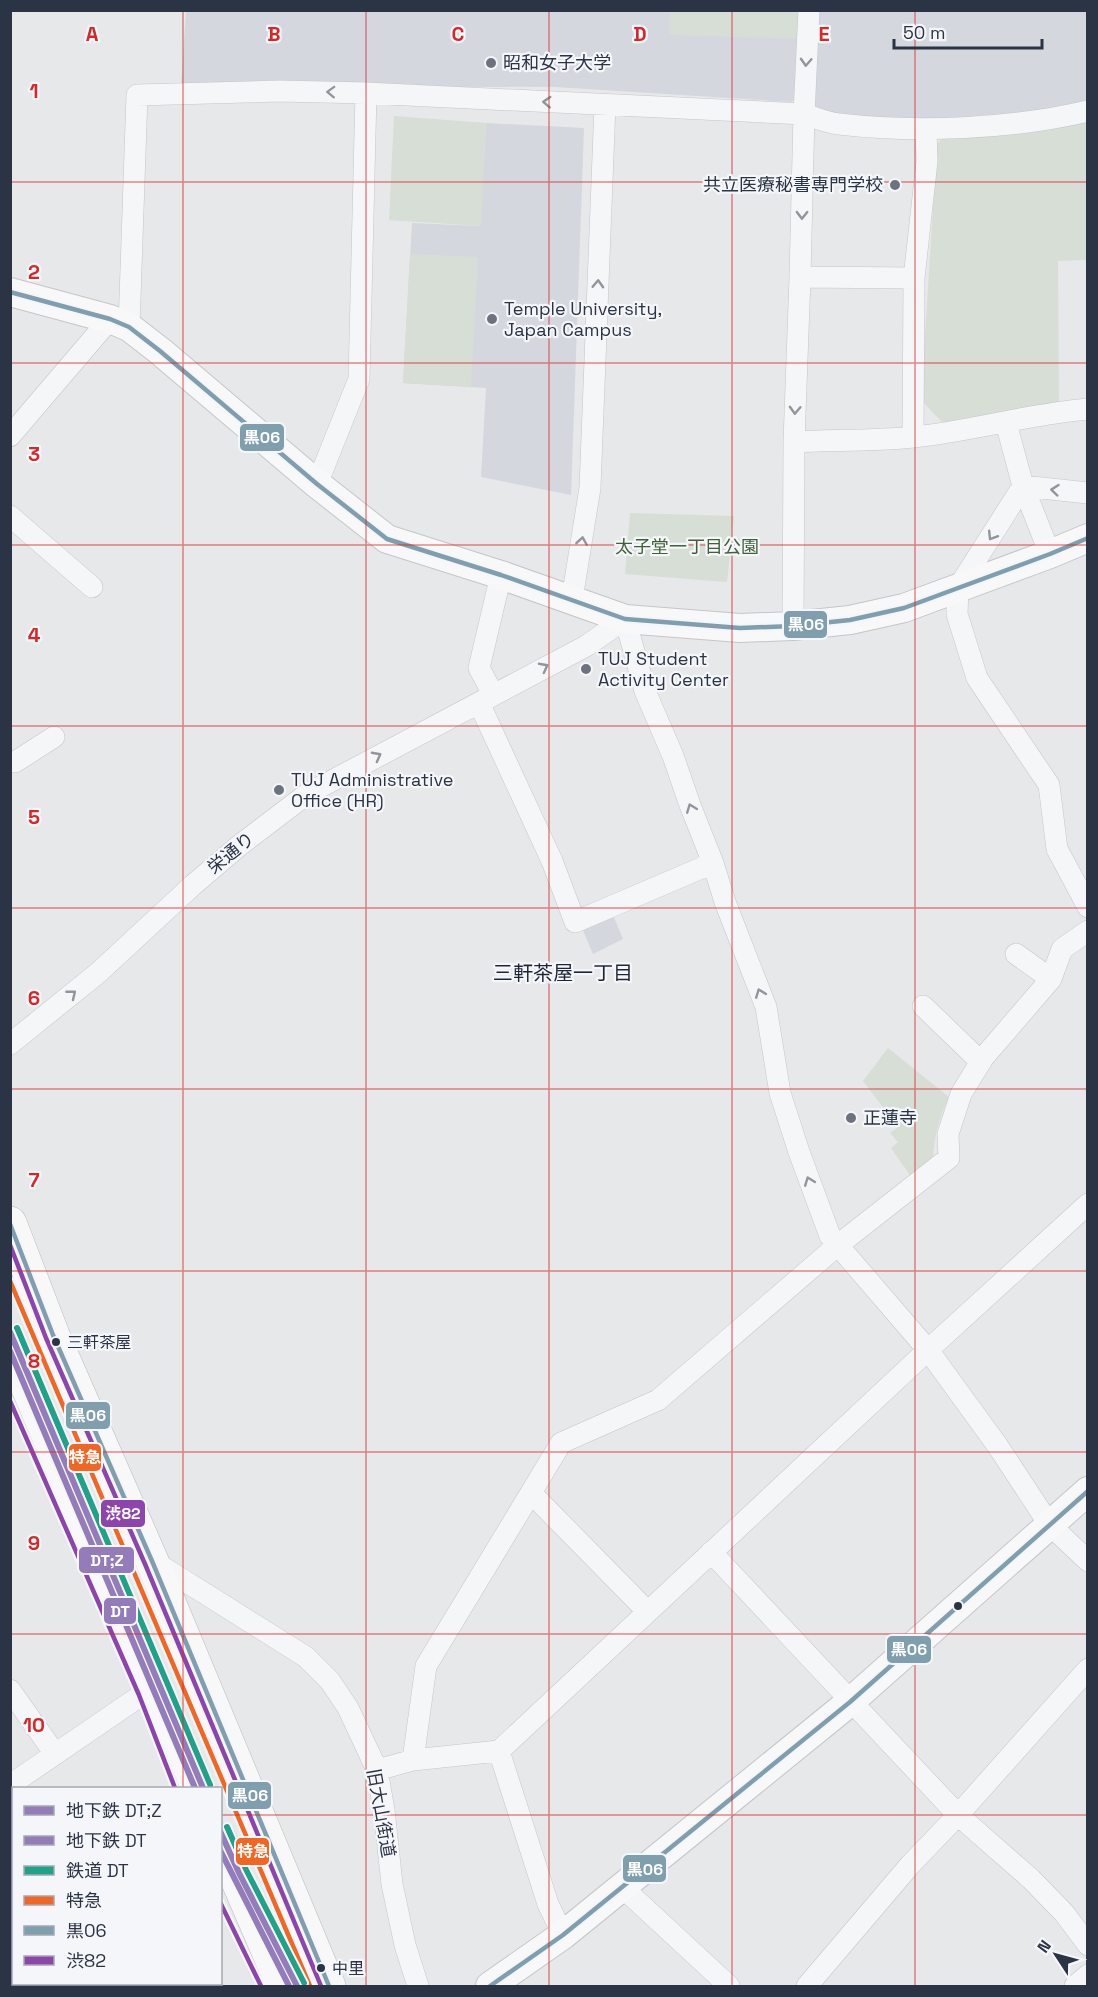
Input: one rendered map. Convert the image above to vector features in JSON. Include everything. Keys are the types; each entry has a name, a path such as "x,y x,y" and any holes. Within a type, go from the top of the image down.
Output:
{"highway":[{"path":"10,1223 53,1335 152,1561 329,1986"},
{"path":"10,1280 310,1986"},
{"path":"10,1346 198,1787"},
{"path":"10,1381 146,1692 183,1787"},
{"path":"222,1845 282,1986"},
{"path":"222,1888 269,1986"}],"street":[{"path":"793,626 794,442 809,10"},
{"path":"10,436 119,323 137,95 280,91 366,93 804,114 837,124 926,129 1028,123 1088,111"},
{"path":"317,484 359,379 366,93"},
{"path":"572,599 590,488 605,105"},
{"path":"913,437 914,278 927,161 926,129"},
{"path":"801,277 914,278"},
{"path":"10,292 119,323 160,351 317,484 387,539 501,575 625,619 740,628 793,626 850,620 904,608 1088,538"},
{"path":"794,442 913,437 1006,423 1067,410 1088,409"},
{"path":"1006,423 1023,486 1050,554"},
{"path":"1023,486 1088,493"},
{"path":"1023,486 958,588 957,614 976,678 1049,785 1057,849 1088,907"},
{"path":"10,516 92,587"},
{"path":"501,575 479,668 486,698 575,922 713,863"},
{"path":"625,619 645,691 673,756 725,902 766,1007 780,1093 799,1152 834,1240 928,1350 997,1445 1049,1524 1088,1561"},
{"name":"栄通り","path":"10,1044 98,973 224,858 307,794 586,646 625,619"},
{"path":"12,761 54,737"},
{"path":"413,1760 426,1666 561,1443 658,1400 834,1240 949,1158 948,1134 962,1094 981,1062 1051,979 1062,949 1088,931"},
{"path":"1016,954 1051,979"},
{"path":"923,1006 981,1062"},
{"path":"377,1770 413,1760 500,1751 647,1611 1088,1204"},
{"path":"490,1986 563,1935 850,1702 1088,1491"},
{"path":"532,1494 647,1611"},
{"path":"711,1552 958,1815 1031,1879 1064,1913 1088,1945"},
{"name":"旧大山街道","path":"152,1561 306,1657 330,1681 348,1708 377,1770 392,1884 405,1945 418,1986"},
{"path":"807,1986 910,1865 958,1815 1088,1669"},
{"path":"10,1690 55,1754"},
{"path":"10,1785 146,1692"},
{"path":"500,1751 548,1904 563,1935"},
{"path":"622,1887 729,1986"},
{"path":"1075,1986 1088,1975"}],"shaded area":[{"name":"昭和女子大学","path":"186,11 802,11 799,96 791,102 555,87 181,86"},
{"path":"815,11 1087,11 1087,102 1040,113 938,121 825,116 810,101"},
{"name":"Temple University, Japan Campus","path":"486,123 584,128 571,495 481,477 486,388 403,383 412,223 480,226"},
{"path":"613,915 623,939 593,954 582,928"}],"green space":[{"path":"670,11 802,11 801,39 669,35"},
{"path":"394,116 486,123 481,226 389,220"},
{"path":"1087,120 1087,260 1058,261 1059,405 973,421 942,422 921,400 937,144 943,137 1036,132"},
{"path":"410,254 478,257 471,387 403,383"},
{"name":"太子堂一丁目公園","path":"630,513 734,516 727,582 625,574"},
{"path":"888,1048 949,1097 938,1127 933,1160 912,1178 891,1148 898,1142 890,1133 898,1127 863,1081"}],"metro line":[{"name":"DT;Z","path":"10,1332 203,1787"},
{"name":"DT","path":"10,1351 195,1787"},
{"name":"DT;Z","path":"222,1835 297,1986"},
{"name":"DT","path":"222,1854 289,1986"}],"rail line":[{"name":"DT","path":"17,1328 210,1785"},
{"name":"DT","path":"227,1827 246,1870 304,1983"}],"transit line":[{"name":"黒06","path":"10,292 110,319 129,327 317,484 387,539 501,575 625,619 740,628 793,626 850,620 904,608 1088,538"},
{"name":"黒06","path":"10,1224 53,1335 152,1561 329,1986"},
{"name":"渋82","path":"10,1245 46,1338 145,1564 321,1986"},
{"name":"特急","path":"10,1281 310,1986"},
{"name":"渋82","path":"10,1401 139,1695 175,1787"},
{"name":"黒06","path":"490,1986 563,1935 850,1702 1088,1491"},
{"name":"渋82","path":"222,1906 261,1986"}],"place":[{"name":"昭和女子大学","path":"491,63"},
{"name":"共立医療秘書専門学校","path":"895,185"},
{"name":"Temple University, Japan Campus","path":"492,319"},
{"name":"TUJ Student Activity Center","path":"586,669"},
{"name":"TUJ Administrative Office (HR)","path":"279,790"},
{"name":"正蓮寺","path":"851,1118"},
{"name":"三軒茶屋","path":"56,1342"},
{"name":"中里","path":"321,1968"}],"district":[{"name":"三軒茶屋一丁目","path":"563,973"}]}
